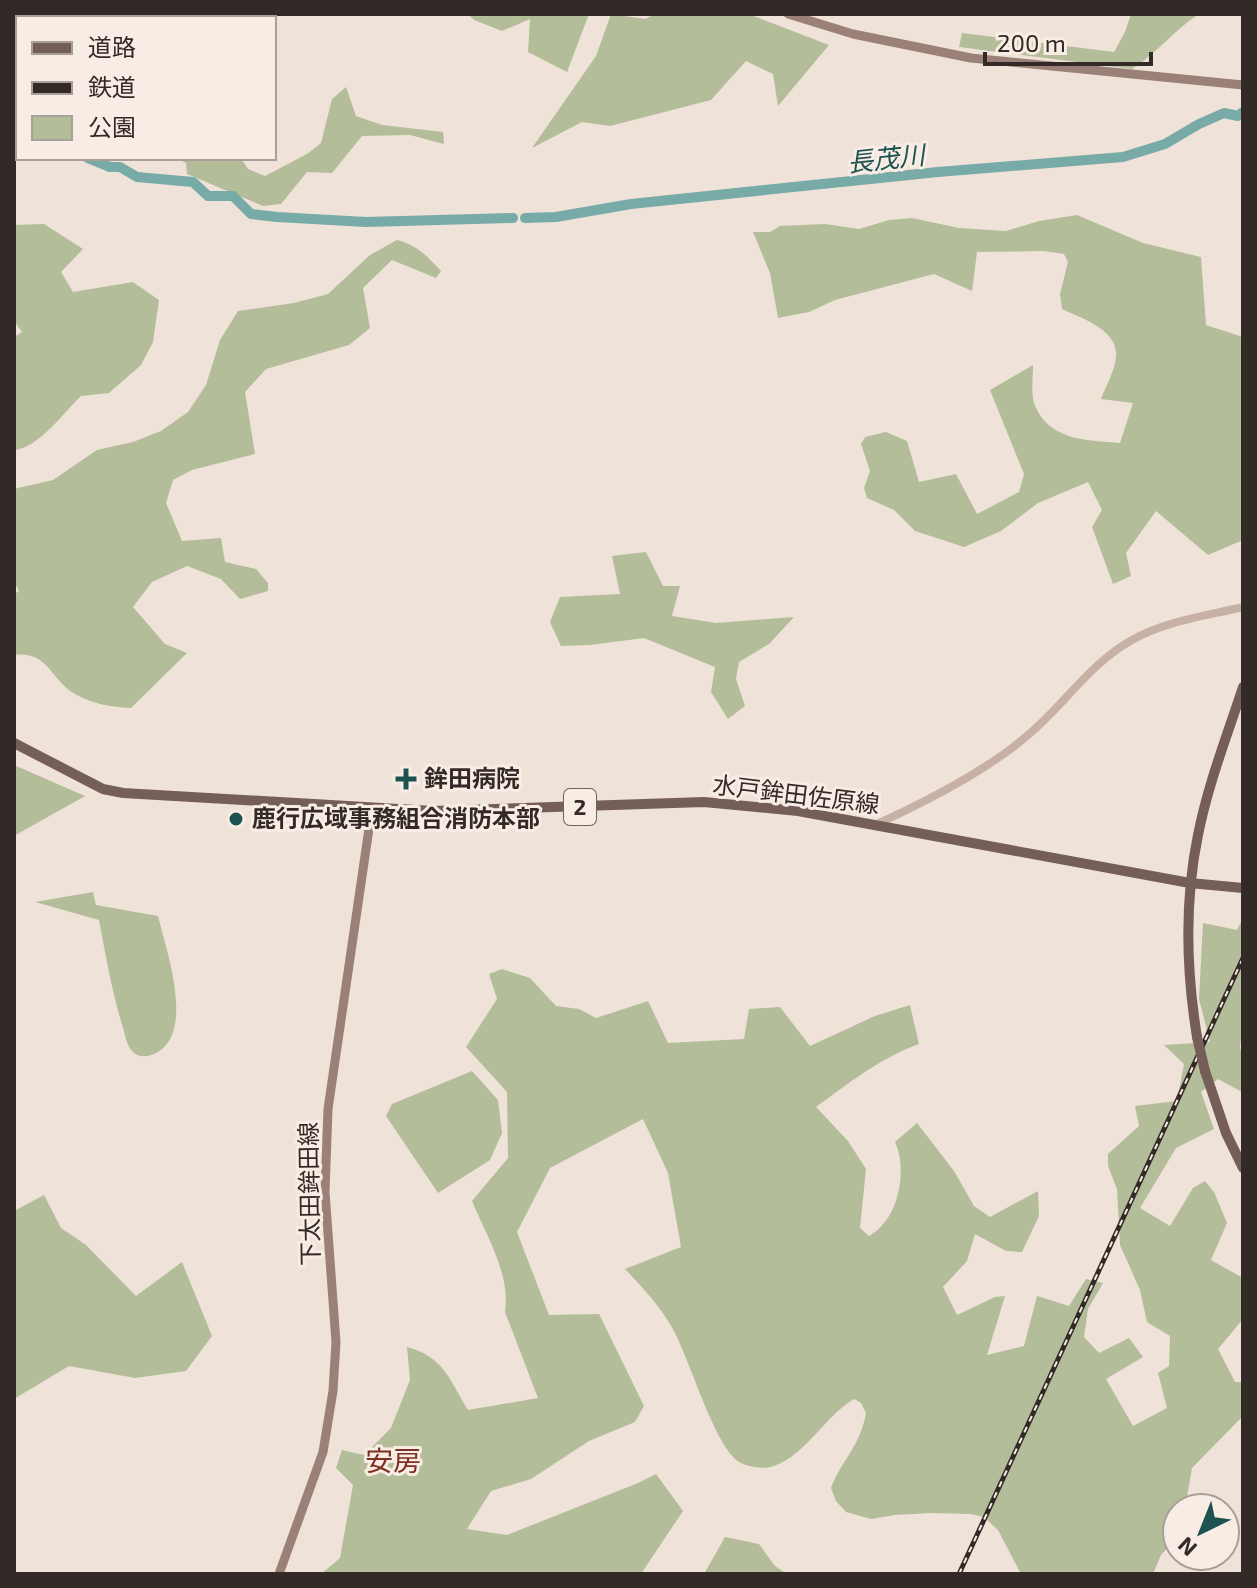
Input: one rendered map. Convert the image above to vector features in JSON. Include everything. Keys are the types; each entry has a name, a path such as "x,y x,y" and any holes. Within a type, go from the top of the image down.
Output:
{"main road":[{"path":"788,14 853,34 971,58 1243,85"},
{"path":"1243,687 1205,806 1190,883 1187,938 1190,996 1205,1071 1226,1133 1243,1168"},
{"name":"水戸鉾田佐原線","path":"14,743 112,792 443,811 704,802 788,810 1190,883 1243,888"},
{"name":"下太田鉾田線","path":"279,1574 323,1452 333,1391 336,1342 326,1230 327,1124 372,808"}],"street":[{"path":"875,825 1009,750 1037,727 1092,669 1130,641 1156,629 1243,607"}],"green space":[{"path":"14,14 91,14 16,16 14,132"},
{"path":"468,14 589,14 567,72 528,52 530,19 502,31 474,20"},
{"path":"611,14 645,19 655,14 748,14 829,45 778,106 773,74 746,61 711,100 610,126 582,122 532,148 596,56"},
{"path":"1131,14 1199,14 1132,69 959,47 962,33 1114,52"},
{"path":"346,87 356,116 382,125 443,132 444,144 410,135 362,136 332,173 307,172 281,204 263,206 187,174 186,163 180,160 242,160 248,169 265,176 321,143 332,99"},
{"path":"1077,215 1143,243 1201,257 1206,325 1243,337 1243,540 1208,555 1156,511 1126,553 1131,576 1113,584 1092,527 1102,510 1088,482 1038,503 1001,531 964,547 915,531 894,510 867,498 864,488 870,471 861,444 865,437 886,432 907,441 919,482 956,474 977,514 1019,492 1024,474 990,390 1033,365 1034,403 1049,425 1070,436 1120,443 1133,403 1101,399 1114,367 1115,348 1112,339 1097,326 1062,309 1060,294 1068,262 1064,254 1043,251 977,252 972,291 934,274 835,300 809,312 778,318 770,273 753,232 770,232 780,226 825,224 859,229 889,220 912,218 959,228 1006,231 1039,221"},
{"path":"44,224 83,249 61,272 73,292 133,282 159,300 153,342 141,365 109,393 81,396 42,436 14,450 14,337 22,332 14,321 14,225"},
{"path":"397,240 416,248 431,261 441,271 436,278 392,260 363,288 370,328 349,345 266,369 245,392 255,454 192,470 173,480 166,503 182,541 221,538 225,562 256,569 268,583 268,591 240,599 221,579 187,566 152,582 133,607 165,644 187,653 131,708 102,704 75,694 35,657 14,655 14,594 19,591 14,581 14,489 53,480 97,450 133,442 161,431 188,412 206,385 220,340 238,311 294,303 328,294 370,255"},
{"path":"646,552 663,586 680,586 672,616 716,623 794,617 769,644 739,662 736,679 745,706 728,719 711,692 715,667 644,638 561,646 550,622 560,597 620,594 612,556"},
{"path":"14,765 85,796 14,836"},
{"path":"93,892 96,905 158,916 172,970 176,1011 174,1029 167,1044 154,1054 137,1055 127,1043 112,988 99,920 35,902"},
{"path":"1243,918 1243,1024 1240,1047 1243,1060 1243,1156 1242,1092 1218,1079 1201,1092 1214,1129 1176,1148 1140,1208 1170,1226 1193,1188 1205,1181 1214,1192 1227,1223 1211,1260 1243,1278 1243,1319 1218,1349 1235,1382 1243,1382 1243,1416 1192,1468 1188,1492 1161,1492 1161,1555 1153,1574 1021,1574 998,1530 984,1517 931,1513 871,1519 846,1512 836,1501 831,1488 863,1425 866,1413 861,1403 854,1399 833,1415 796,1453 774,1466 748,1466 734,1458 717,1433 669,1322 625,1269 681,1247 668,1173 643,1119 550,1168 517,1232 549,1315 599,1314 644,1406 635,1422 589,1441 531,1479 491,1491 467,1529 507,1535 656,1474 683,1511 641,1574 321,1574 340,1558 353,1485 336,1468 342,1450 364,1455 391,1428 410,1380 407,1347 438,1363 468,1410 538,1398 505,1312 501,1270 472,1201 508,1158 507,1092 466,1047 497,999 489,974 502,969 530,978 556,1006 579,1009 596,1018 648,1001 668,1043 744,1039 749,1009 780,1007 810,1046 875,1016 910,1005 919,1044 878,1064 816,1107 848,1141 866,1169 860,1228 869,1236 879,1229 894,1207 901,1166 895,1142 917,1123 954,1171 974,1206 990,1217 1038,1191 1039,1216 1022,1252 1006,1251 975,1234 967,1261 943,1287 957,1315 995,1297 1005,1296 987,1355 1024,1346 1037,1296 1069,1306 1086,1279 1103,1283 1088,1309 1084,1337 1099,1353 1129,1338 1143,1357 1106,1379 1133,1426 1167,1408 1158,1373 1169,1366 1170,1336 1147,1322 1140,1290 1120,1245 1117,1189 1108,1166 1108,1154 1139,1126 1135,1106 1177,1101 1184,1064 1164,1045 1210,1042 1199,999 1203,923 1237,930"},
{"path":"472,1071 498,1100 502,1133 490,1160 438,1193 386,1116 392,1104"},
{"path":"44,1195 61,1228 86,1245 136,1296 182,1262 212,1336 186,1371 135,1378 69,1366 14,1399 14,1211"},
{"path":"725,1537 759,1544 775,1566 787,1574 704,1574"}],"waterway":[{"name":"長茂川","path":"525,218 556,217 631,204 938,172 1123,157 1165,144 1224,113 1238,116 1243,112"},
{"name":"長茂川","path":"93,160 110,167 120,167 137,177 193,182 208,196 233,196 251,214 366,222 513,218"}],"railway":[{"path":"959,1574 1243,958"}],"place":[{"name":"鉾田病院","path":"406,779"},
{"name":"鹿行広域事務組合消防本部","path":"236,819"}],"district":[{"name":"安房","path":"393,1461"}]}
